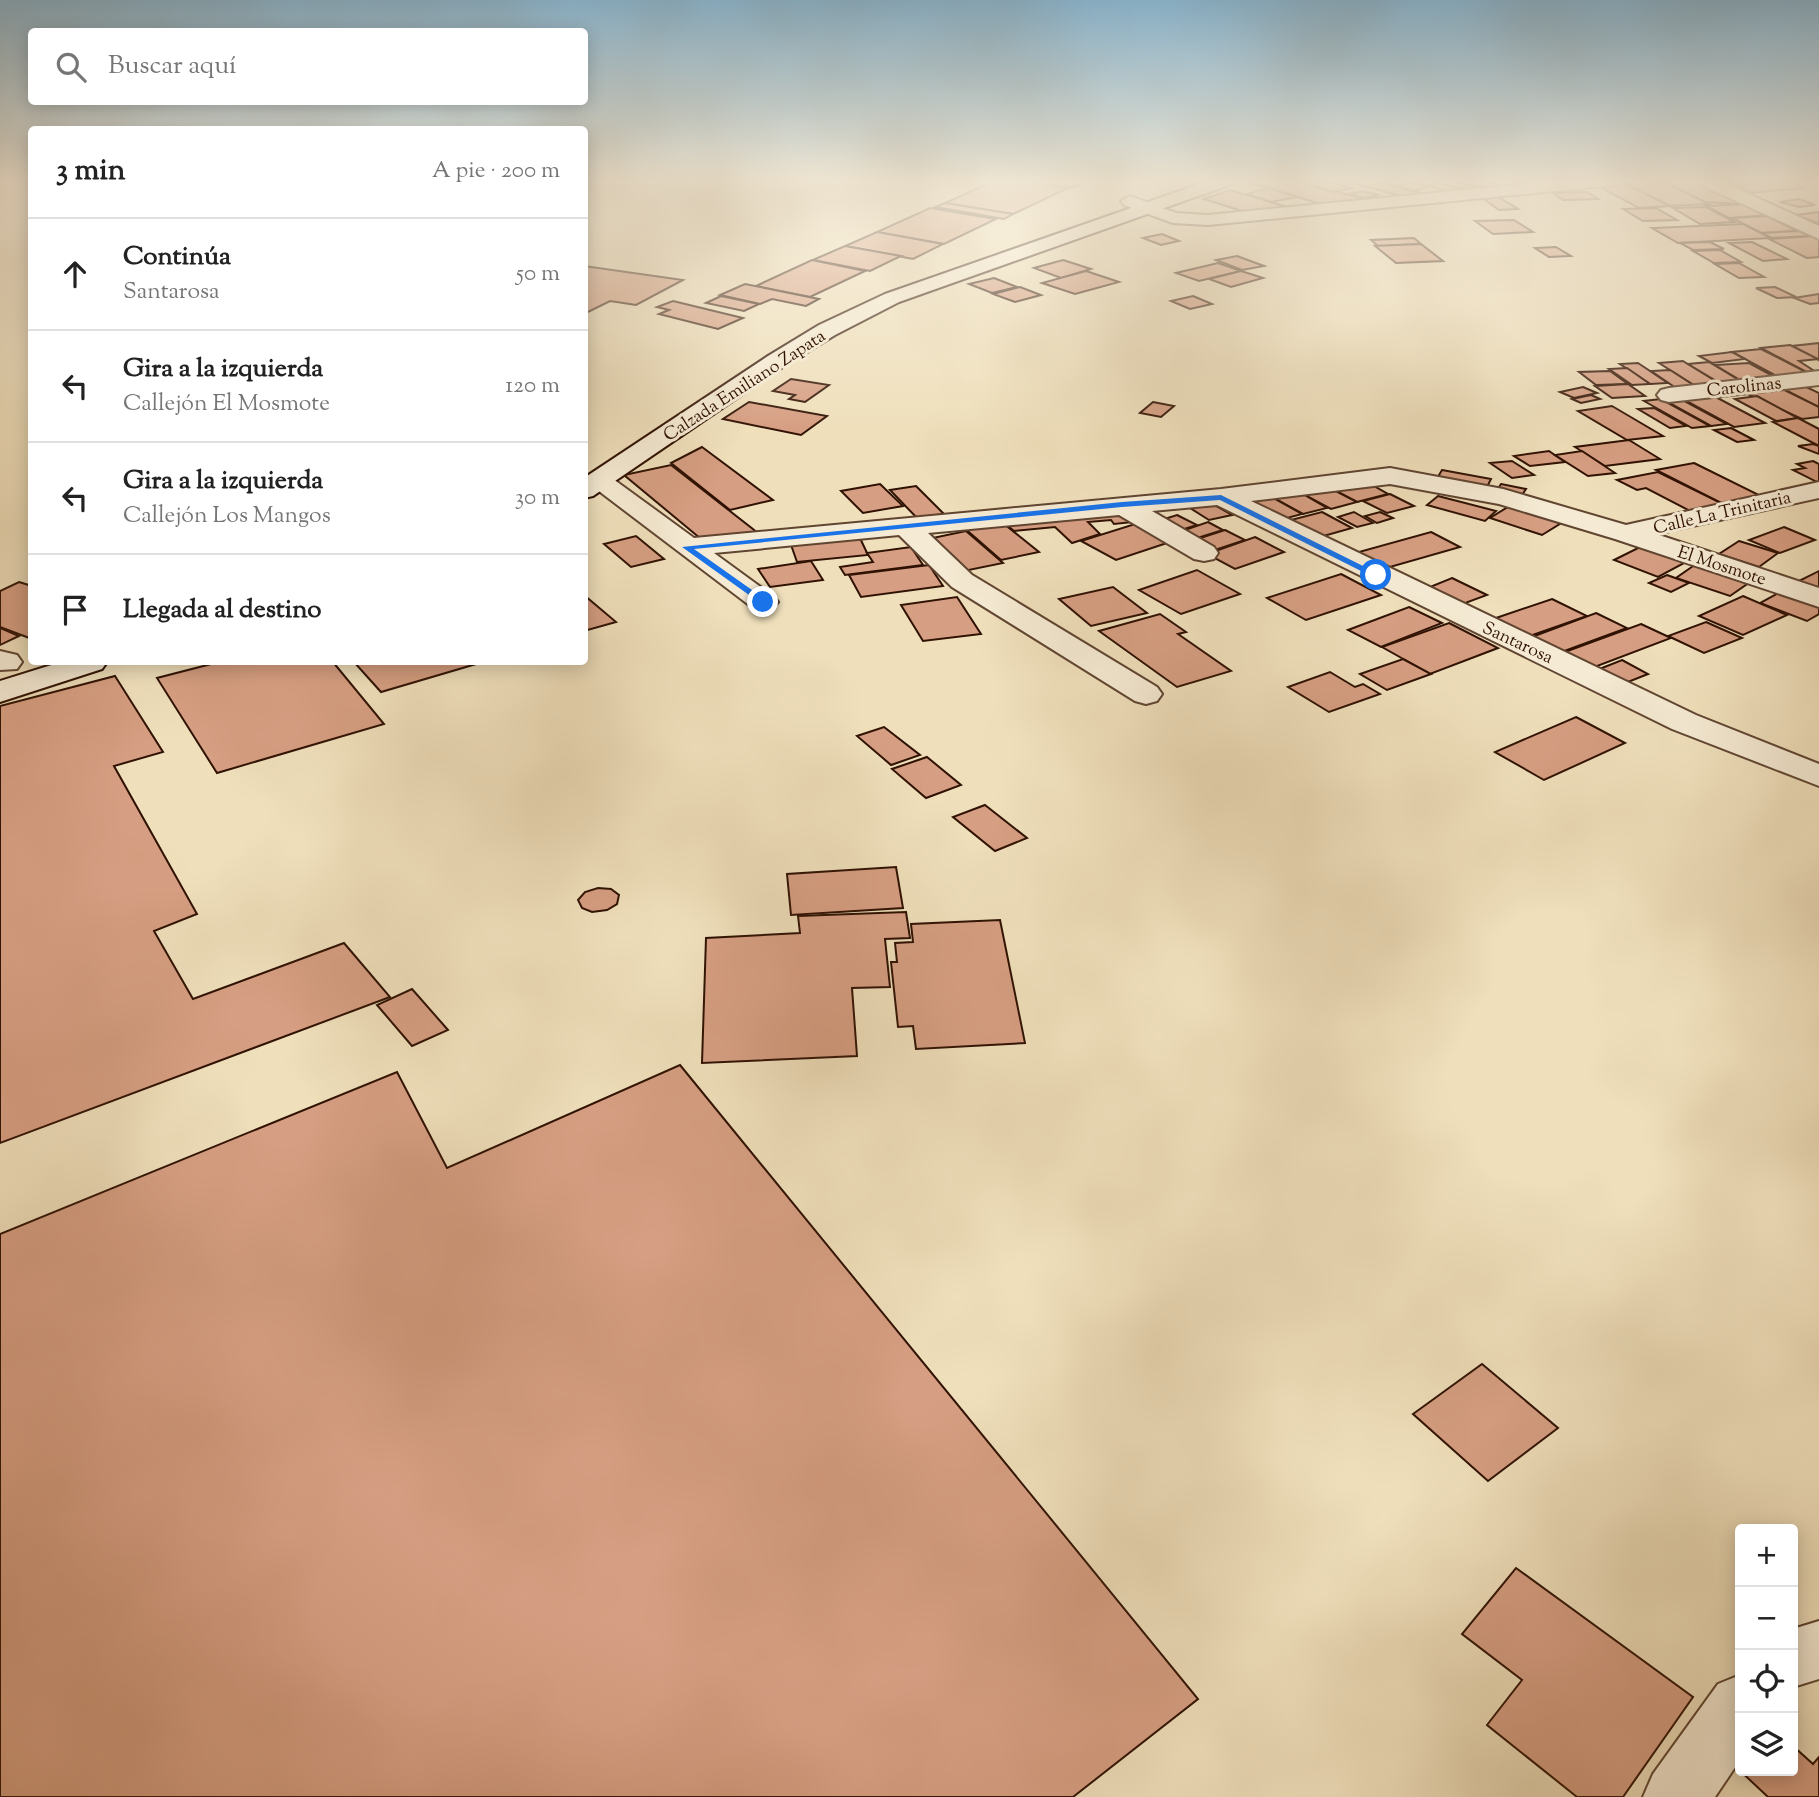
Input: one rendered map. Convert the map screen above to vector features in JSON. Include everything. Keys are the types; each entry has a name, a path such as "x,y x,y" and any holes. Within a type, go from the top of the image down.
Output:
{"street":[{"name":"Calzada Emiliano Zapata","path":"682,400 752,356 869,293 958,264"},
{"name":"Calzada Emiliano Zapata","path":"592,486 765,368 827,330 892,298 978,264"},
{"name":"Carolinas","path":"1669,395 1819,378"},
{"name":"El Mosmote","path":"687,547 1221,498 1390,476 1503,498 1625,533 1819,598"},
{"path":"592,486 687,547 763,602"},
{"name":"Calle La Trinitaria","path":"1625,533 1819,490"},
{"name":"Santarosa","path":"1221,498 1684,722 1819,776"},
{"path":"1122,505 1204,553"},
{"path":"904,525 962,581 1146,694"},
{"path":"8,666 29,665"},
{"path":"1798,1656 1819,1650"},
{"path":"1676,1797 1735,1713"}],"building":[{"path":"804,264 831,264 865,271 810,297 756,286"},
{"path":"833,264 885,264 870,271"},
{"path":"1049,264 1075,264 1091,269 1061,278 1034,268"},
{"path":"1214,264 1241,271 1199,281 1176,273"},
{"path":"1226,264 1264,266 1242,270"},
{"path":"1715,264 1741,264 1764,277 1739,278"},
{"path":"588,267 683,280 636,305 610,301 588,312"},
{"path":"1086,271 1119,282 1075,294 1042,283"},
{"path":"1241,271 1263,278 1231,287 1209,279"},
{"path":"994,278 1017,287 992,293 969,284"},
{"path":"745,284 819,299 806,306 772,299 760,304 720,295"},
{"path":"1020,287 1041,295 1015,302 993,294"},
{"path":"1775,287 1796,297 1777,298 1756,288"},
{"path":"1819,294 1819,303 1810,304 1794,298"},
{"path":"721,296 759,304 744,311 706,303"},
{"path":"1193,296 1212,304 1190,309 1171,301"},
{"path":"673,301 743,318 718,329 659,314 669,310 657,307"},
{"path":"1819,343 1819,360 1792,346"},
{"path":"1790,345 1818,359 1799,361 1819,374 1812,375 1761,348"},
{"path":"1761,349 1810,374 1780,378 1732,352"},
{"path":"1732,352 1745,359 1712,363 1699,356"},
{"path":"1683,361 1722,385 1697,387 1659,363"},
{"path":"1709,362 1739,380 1718,382 1688,364"},
{"path":"1638,363 1668,383 1650,384 1620,364"},
{"path":"1749,363 1775,377 1740,380 1715,365"},
{"path":"1627,368 1650,384 1632,385 1609,369"},
{"path":"1670,370 1695,386 1676,388 1651,371"},
{"path":"1610,371 1628,384 1596,385 1579,372"},
{"path":"791,379 829,385 805,402 789,399 795,395 773,391"},
{"path":"1798,383 1819,393 1819,407 1776,385"},
{"path":"1628,384 1645,396 1612,398 1595,386"},
{"path":"1776,386 1819,407 1819,417 1802,419 1741,391"},
{"path":"1583,387 1597,393 1574,398 1560,392"},
{"path":"1710,394 1765,423 1734,427 1679,397"},
{"path":"1591,395 1600,399 1581,403 1572,399"},
{"path":"1757,396 1798,418 1776,421 1735,399"},
{"path":"1679,398 1727,424 1711,426 1664,400"},
{"path":"1661,399 1710,426 1692,428 1644,401"},
{"path":"749,402 827,416 801,435 723,419"},
{"path":"1153,402 1174,406 1161,417 1140,413"},
{"path":"1612,406 1663,436 1627,440 1578,411"},
{"path":"1654,408 1686,426 1670,428 1638,409"},
{"path":"1798,418 1819,429 1819,446 1773,422"},
{"path":"1731,428 1754,440 1737,442 1714,430"},
{"path":"1629,440 1660,459 1605,466 1575,447"},
{"path":"1798,446 1819,446 1819,454"},
{"path":"702,447 773,500 730,510 671,463"},
{"path":"1549,451 1565,462 1530,466 1514,456"},
{"path":"1582,451 1615,473 1588,476 1555,455"},
{"path":"1512,461 1534,475 1512,478 1490,463"},
{"path":"1813,461 1819,464 1819,483 1793,470 1805,468 1797,464"},
{"path":"1694,463 1765,498 1727,506 1656,470"},
{"path":"671,465 758,533 726,541 718,535 701,539 624,475"},
{"path":"1442,470 1491,479 1486,489 1436,480"},
{"path":"1658,472 1725,505 1692,512 1646,488 1637,490 1617,480"},
{"path":"1365,481 1388,494 1357,502 1334,490"},
{"path":"880,484 903,506 863,513 841,491"},
{"path":"1501,484 1526,489 1520,498 1495,493"},
{"path":"916,486 944,514 917,518 890,490"},
{"path":"1328,487 1357,502 1331,509 1297,491"},
{"path":"1296,490 1327,508 1303,514 1272,497"},
{"path":"1390,494 1414,506 1387,513 1363,501"},
{"path":"1270,496 1302,514 1276,521 1244,502"},
{"path":"1438,496 1496,511 1485,521 1427,505"},
{"path":"1211,503 1232,515 1209,520 1190,508"},
{"path":"1511,505 1563,522 1542,535 1490,518"},
{"path":"1125,510 1133,522 1088,522 1100,534 1072,543 1055,527 1014,531 1002,521"},
{"path":"1322,512 1352,528 1313,539 1283,522"},
{"path":"1354,512 1373,523 1357,527 1338,517"},
{"path":"1380,512 1393,518 1377,523 1365,516"},
{"path":"1177,515 1197,525 1175,532 1155,522"},
{"path":"998,519 1039,552 1001,560 962,526"},
{"path":"1208,522 1223,530 1191,540 1176,533"},
{"path":"1135,524 1170,542 1116,560 1081,541"},
{"path":"1784,527 1815,540 1780,553 1749,540"},
{"path":"1225,530 1245,540 1212,551 1191,541"},
{"path":"966,531 1003,563 959,572 923,540"},
{"path":"1431,532 1460,547 1376,571 1348,555"},
{"path":"636,536 664,559 631,567 604,544"},
{"path":"859,536 868,555 797,562 790,542"},
{"path":"1255,537 1284,552 1235,569 1207,554"},
{"path":"1739,541 1778,553 1759,567 1719,554"},
{"path":"1644,545 1688,561 1658,577 1614,560"},
{"path":"911,547 923,565 845,575 840,567 873,562 867,553"},
{"path":"811,561 823,580 770,587 758,569"},
{"path":"1696,564 1750,582 1730,596 1676,578"},
{"path":"929,565 943,586 861,597 849,575"},
{"path":"1197,570 1240,594 1181,614 1139,590"},
{"path":"1819,571 1819,589 1799,581"},
{"path":"1341,574 1381,595 1306,620 1267,598"},
{"path":"1667,575 1689,583 1671,592 1649,583"},
{"path":"1452,578 1487,595 1460,605 1425,589"},
{"path":"19,582 28,585 28,638 0,627 0,591"},
{"path":"1113,587 1147,613 1091,626 1059,599"},
{"path":"1784,590 1819,603 1819,614 1807,621 1760,603"},
{"path":"1743,596 1787,615 1743,635 1699,616"},
{"path":"957,597 981,634 923,641 901,605"},
{"path":"588,598 616,622 588,630"},
{"path":"1552,599 1587,616 1527,637 1493,619"},
{"path":"1409,607 1442,623 1381,647 1348,630"},
{"path":"1596,613 1627,628 1559,653 1529,638"},
{"path":"1160,614 1186,632 1178,634 1231,671 1177,687 1099,631"},
{"path":"1706,622 1742,638 1704,653 1668,636"},
{"path":"1449,623 1498,648 1430,674 1382,647"},
{"path":"1641,624 1671,638 1592,668 1562,653"},
{"path":"0,628 19,636 0,645"},
{"path":"1403,659 1431,674 1387,690 1360,674"},
{"path":"1622,660 1648,674 1623,684 1597,670"},
{"path":"207,665 335,665 384,724 217,773 157,678"},
{"path":"357,665 473,665 381,692"},
{"path":"1330,672 1355,687 1363,684 1380,694 1329,712 1288,687"},
{"path":"115,676 163,752 114,766 197,914 154,931 193,999 344,943 390,997 0,1143 0,706"},
{"path":"1576,717 1625,743 1544,780 1495,752"},
{"path":"884,727 920,755 891,765 857,736"},
{"path":"927,757 961,785 926,798 892,769"},
{"path":"985,805 1027,838 995,851 953,817"},
{"path":"896,867 903,908 791,915 787,874"},
{"path":"598,888 611,889 619,895 617,904 607,910 592,912 582,908 578,900 585,892"},
{"path":"906,912 910,938 885,939 890,987 852,988 857,1056 702,1063 706,938 800,933 798,916"},
{"path":"1000,920 1025,1043 916,1049 913,1026 898,1027 891,962 897,962 895,943 913,942 911,924"},
{"path":"412,989 448,1030 412,1046 377,1005"},
{"path":"680,1065 1198,1699 1073,1797 0,1797 0,1234 397,1072 447,1168"},
{"path":"1482,1364 1558,1428 1488,1481 1413,1414"},
{"path":"1516,1568 1693,1697 1623,1797 1577,1797 1487,1725 1522,1680 1462,1634"},
{"path":"1798,1750 1813,1764 1819,1757 1819,1797 1768,1797 1745,1776 1798,1776"}],"route":[{"path":"763,602 687,547 1221,498 1376,575"}]}
